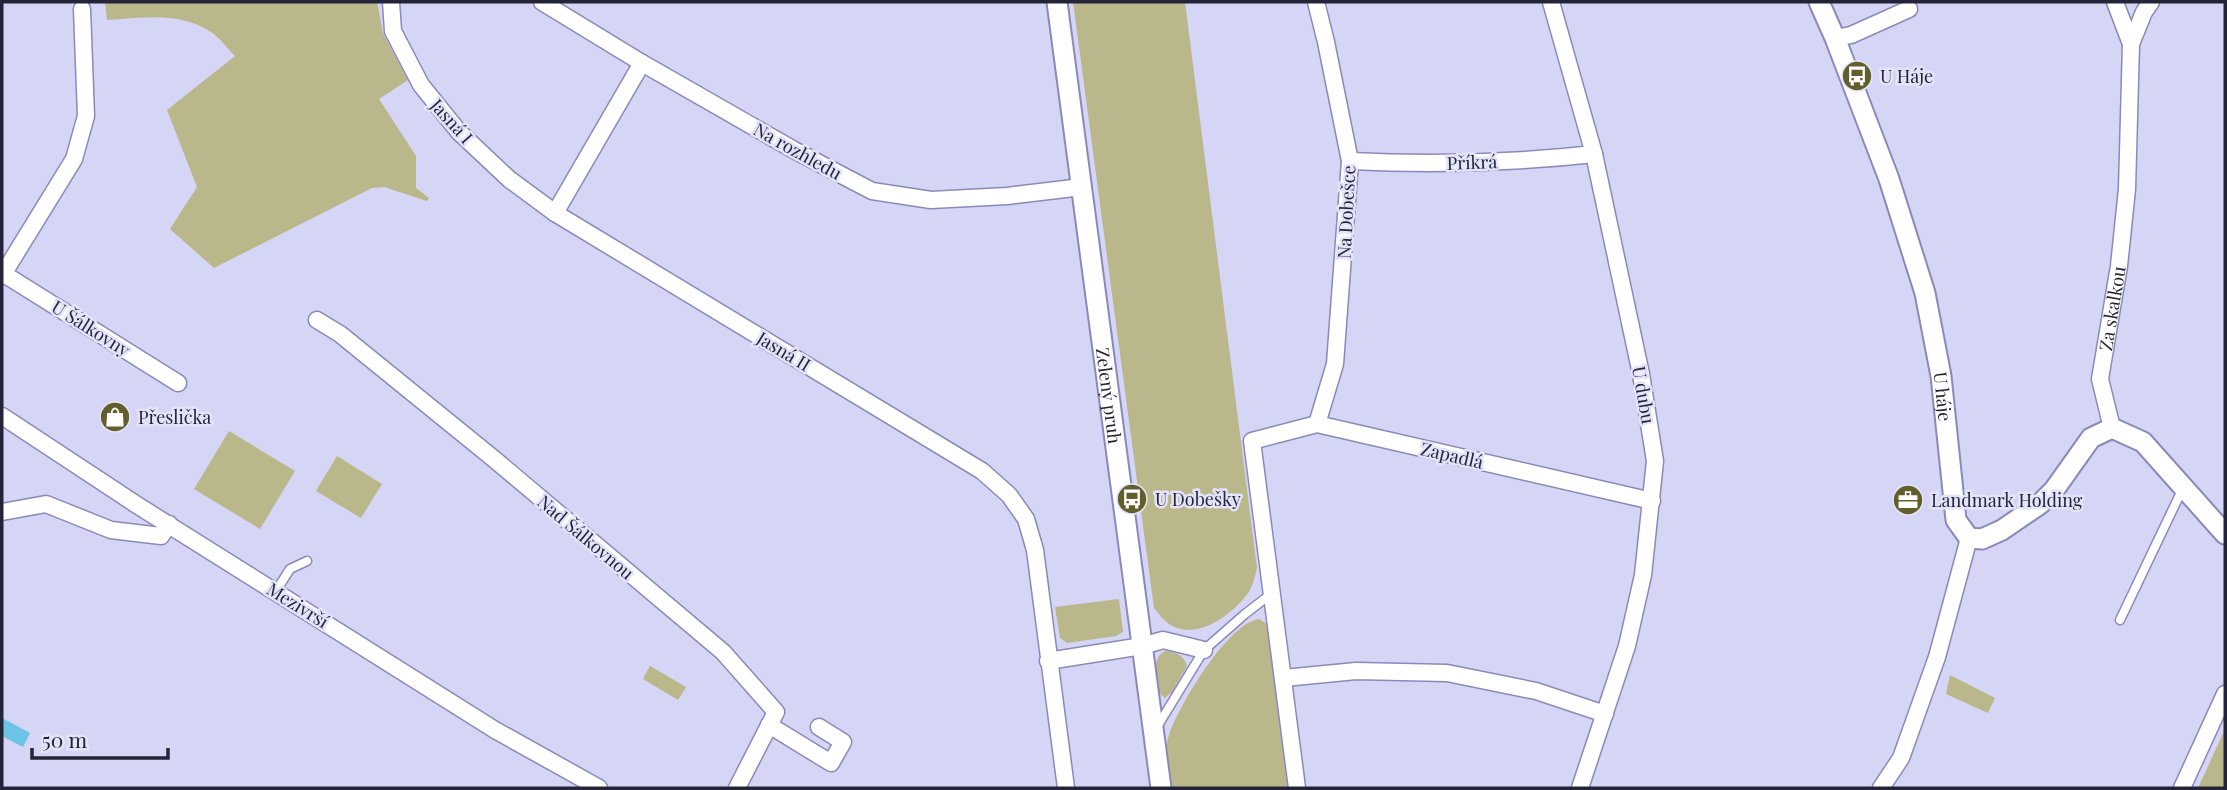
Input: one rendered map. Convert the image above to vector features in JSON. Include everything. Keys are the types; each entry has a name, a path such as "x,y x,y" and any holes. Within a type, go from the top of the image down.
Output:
{"street":[{"name":"Jasná I","path":"391,2 393,31 421,85 469,141 509,179 555,213"},
{"name":"Na rozhledu","path":"542,2 642,63 794,150 872,191 931,200 1007,196 1082,187"},
{"name":"Zelený pruh","path":"1057,2 1161,788"},
{"name":"Na Dobešce","path":"1316,2 1350,162 1335,363 1317,424"},
{"name":"U dubu","path":"1552,2 1594,154 1643,386 1655,461 1641,587 1627,646 1580,788"},
{"name":"U háje","path":"1819,2 1889,179 1925,293 1941,376 1956,520 1969,538"},
{"path":"2115,2 2131,44"},
{"name":"Za skalkou","path":"2112,428 2100,379 2119,266 2127,189 2131,44 2151,2"},
{"path":"3,275 74,159 86,117 82,9"},
{"path":"1835,38 1851,35 1909,9"},
{"path":"555,213 642,63"},
{"name":"Příkrá","path":"1350,162 1496,162 1594,154"},
{"name":"Jasná II","path":"555,213 982,471 1009,495 1026,519 1035,550 1066,788"},
{"name":"U Šálkovny","path":"3,275 178,383"},
{"name":"Nad Šálkovnou","path":"317,320 340,334 494,459 723,652 776,712 769,726"},
{"name":"Mezivrší","path":"2,416 505,736 599,788"},
{"name":"Zapadlá","path":"1271,594 1252,441 1317,424 1652,501"},
{"path":"1881,788 1901,758 1937,657 1969,538 1982,540 2040,504 2054,490 2091,438 2112,428 2143,442 2225,534"},
{"path":"2,512 46,504 111,530 161,536 169,524"},
{"path":"1271,594 1297,788"},
{"path":"1048,661 1142,646 1163,640 1204,650"},
{"path":"1284,678 1356,671 1447,673 1536,691 1605,714"},
{"path":"2182,788 2225,694"},
{"path":"737,788 769,726 831,763 843,742 819,727"}],"lane":[{"path":"2120,620 2184,487"},
{"path":"276,591 290,569 307,561"},
{"path":"1154,733 1204,650 1271,594"}],"shaded area":[{"path":"105,2 377,2 383,33 408,80 379,99 416,156 416,188 429,198 427,201 384,187 372,188 214,268 170,229 197,187 167,110 235,56 211,32 186,21 160,17 107,20"},
{"path":"1073,2 1185,2 1257,568 1248,593 1233,610 1202,628 1179,629 1167,622 1154,608"},
{"path":"229,431 295,471 260,529 194,489"},
{"path":"337,456 382,484 361,518 316,491"},
{"path":"1119,599 1123,632 1116,636 1067,643 1060,638 1055,607"},
{"path":"1259,619 1267,624 1289,788 1170,788 1166,748 1174,722 1206,667 1220,650 1233,635"},
{"path":"1165,651 1179,655 1187,666 1172,692 1165,698 1160,694 1156,664"},
{"path":"650,666 686,687 678,700 643,679"},
{"path":"1950,675 1995,698 1988,713 1946,694"},
{"path":"2225,729 2225,788 2198,788"}],"water":[{"path":"4,719 30,733 23,747 2,736"}],"place":[{"name":"U Háje","path":"1857,76"},
{"name":"Přeslička","path":"115,417"},
{"name":"U Dobešky","path":"1132,499"},
{"name":"Landmark Holding","path":"1908,500"}]}
